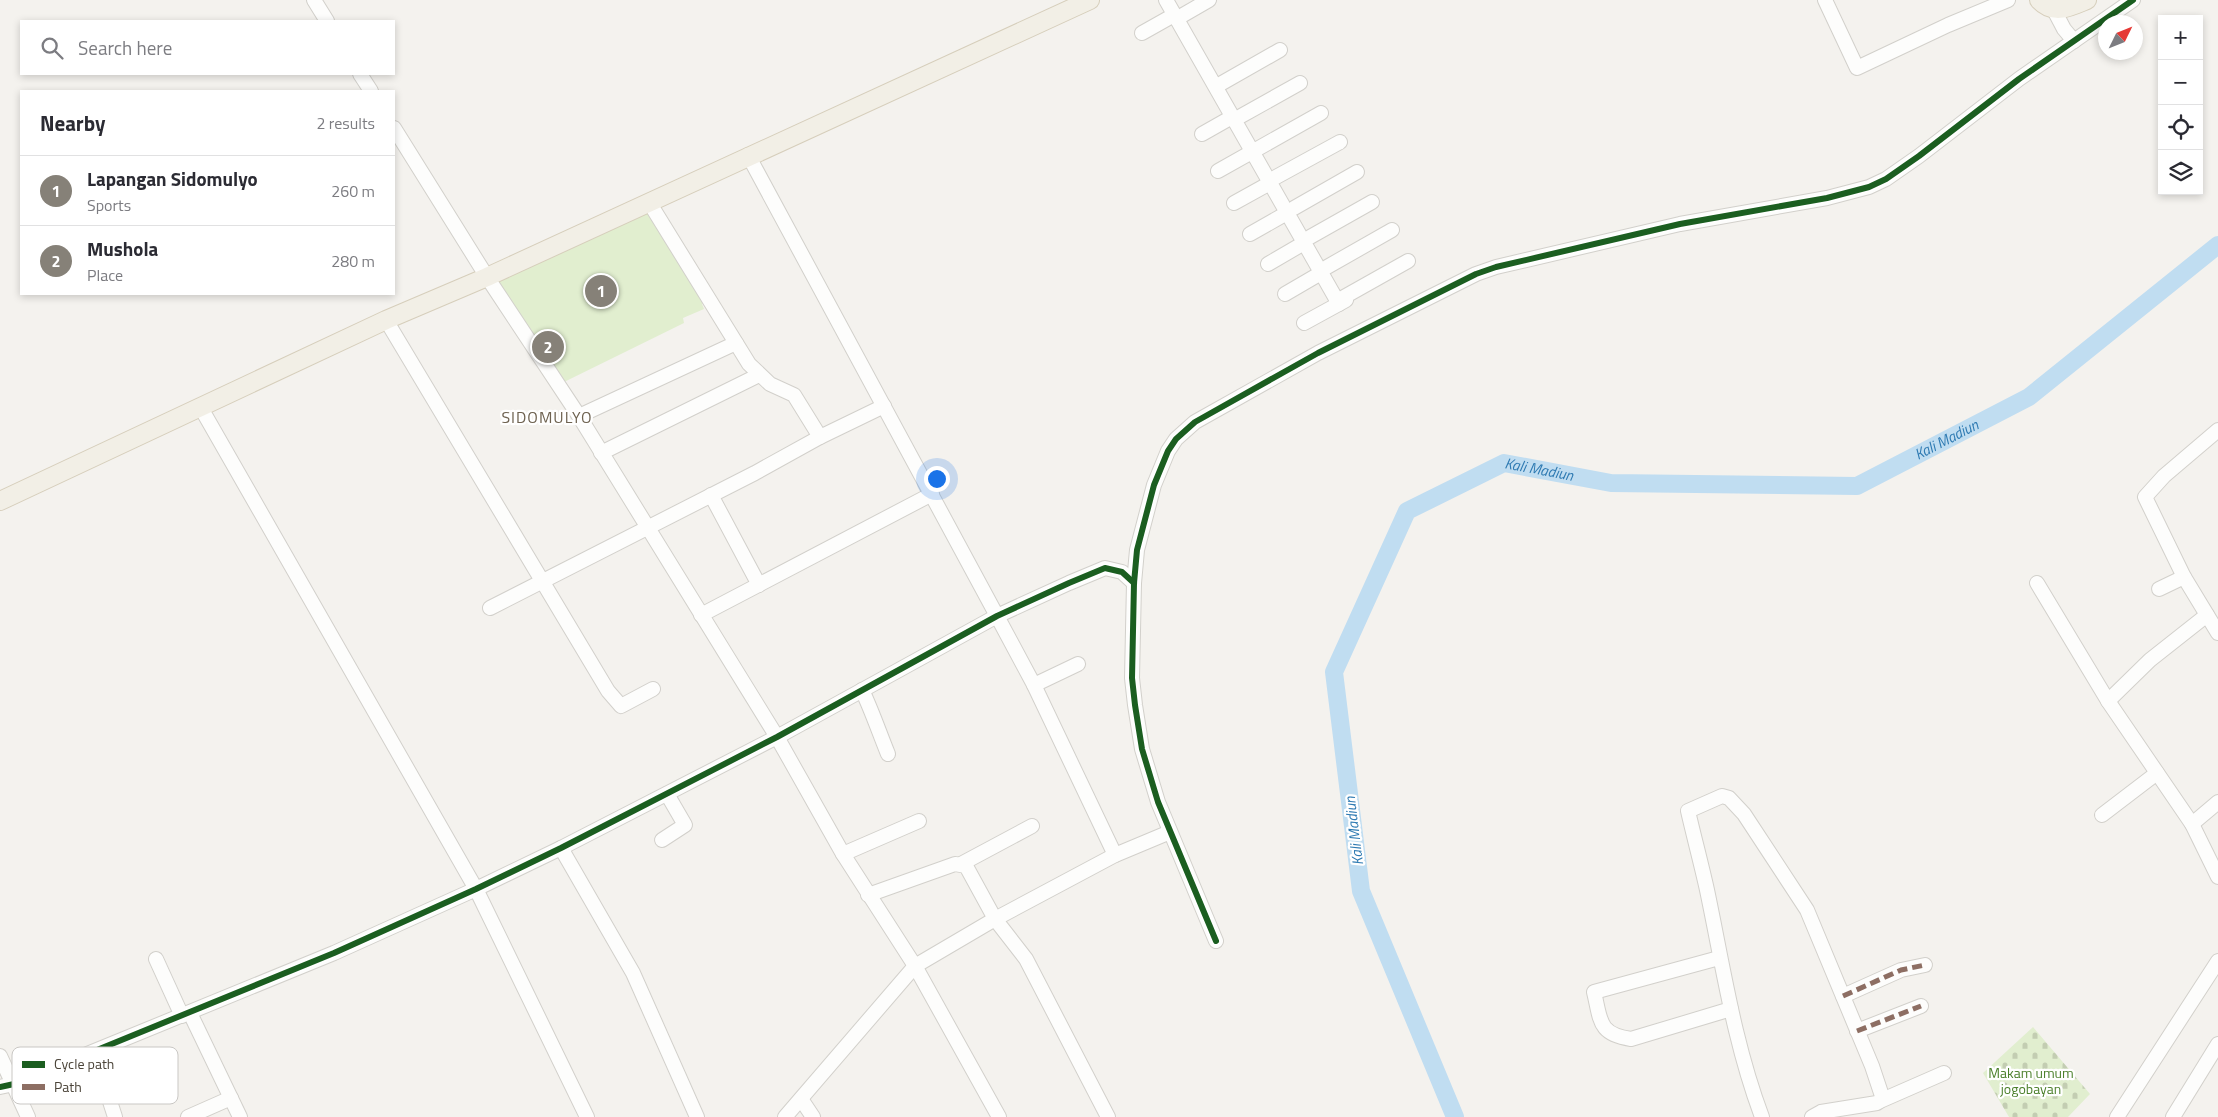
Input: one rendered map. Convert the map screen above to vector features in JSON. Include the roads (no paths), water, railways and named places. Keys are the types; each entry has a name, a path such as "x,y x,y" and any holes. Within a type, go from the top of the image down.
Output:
{"main road":[{"path":"0,501 386,320 487,277 1090,0"},
{"path":"2039,0 2054,10 2065,10 2087,0"}],"street":[{"path":"314,0 326,20"},
{"path":"1166,0 1179,15 1222,83 1237,116"},
{"path":"1175,0 1179,15 1341,300"},
{"path":"1142,33 1209,0"},
{"path":"1825,0 1857,68 2008,0"},
{"path":"1216,941 1158,802 1146,763 1132,678 1134,583 1137,550 1154,485 1168,451 1176,439 1195,422 1318,353 1455,283 1496,267 1680,224 1827,198 1869,187 1886,179 1919,156 2019,80 2133,0"},
{"path":"2054,10 2064,28 2074,40"},
{"path":"1222,83 1280,50"},
{"path":"361,75 370,90"},
{"path":"1202,134 1300,83"},
{"path":"1218,171 1253,145 1321,113"},
{"path":"395,130 487,277 579,416 777,737 843,854 916,966 999,1117"},
{"path":"1234,203 1340,142"},
{"path":"748,156 1034,685 1115,855"},
{"path":"1250,234 1357,172"},
{"path":"649,202 749,364 770,384 794,395 820,437"},
{"path":"1268,264 1372,202"},
{"path":"1285,294 1392,230"},
{"path":"1304,324 1408,261"},
{"path":"386,320 603,684 619,706 623,706 653,689"},
{"path":"579,416 736,342"},
{"path":"601,453 759,375"},
{"path":"490,608 820,437 884,406"},
{"path":"201,408 476,889 587,1117"},
{"path":"2218,430 2164,476 2145,497 2184,577 2218,633"},
{"path":"701,615 932,494"},
{"path":"711,495 759,585"},
{"path":"106,1047 334,953 476,889 561,848 777,737 997,616 1106,568 1122,572 1134,583"},
{"path":"2159,589 2184,577"},
{"path":"2037,583 2108,700 2192,824 2218,877"},
{"path":"2108,700 2150,660 2207,615"},
{"path":"1034,685 1078,664"},
{"path":"862,690 876,720 877,728 888,754"},
{"path":"2102,815 2157,773"},
{"path":"662,840 685,825 667,794"},
{"path":"1762,1117 1745,1068 1730,1009 1707,891 1688,811 1722,796 1729,798 1744,814 1799,895 1813,922 1882,1096 1880,1101"},
{"path":"2192,824 2218,802"},
{"path":"843,854 919,822"},
{"path":"868,895 955,864 961,864 1032,826"},
{"path":"785,1117 916,966 995,919 1115,855 1170,832"},
{"path":"561,848 633,974 696,1117"},
{"path":"961,864 970,871 995,919 1026,959 1108,1117"},
{"path":"1719,958 1594,992 1603,1027 1616,1037 1631,1040 1730,1009"},
{"path":"156,959 240,1117"},
{"path":"2117,1117 2218,961"},
{"path":"1843,996 1901,970 1925,965"},
{"path":"1857,1031 1921,1006"},
{"path":"2173,1117 2218,1044"},
{"path":"0,1056 12,1080"},
{"path":"1812,1117 1821,1112 1880,1101 1944,1073"},
{"path":"188,1117 231,1098"},
{"path":"801,1100 813,1117"},
{"path":"22,1104 28,1117"},
{"path":"111,1104 115,1117"}],"waterway":[{"name":"Kali Madiun","path":"1455,1117 1361,891 1334,672 1407,511 1504,463 1611,483 1857,486 2029,397 2218,245"}],"place":[{"name":"Lapangan Sidomulyo","path":"601,291"},
{"name":"Mushola","path":"548,347"}],"district":[{"name":"SIDOMULYO","path":"547,417"}],"park label":[{"name":"Makam umum jogobayan","path":"2031,1082"}]}
